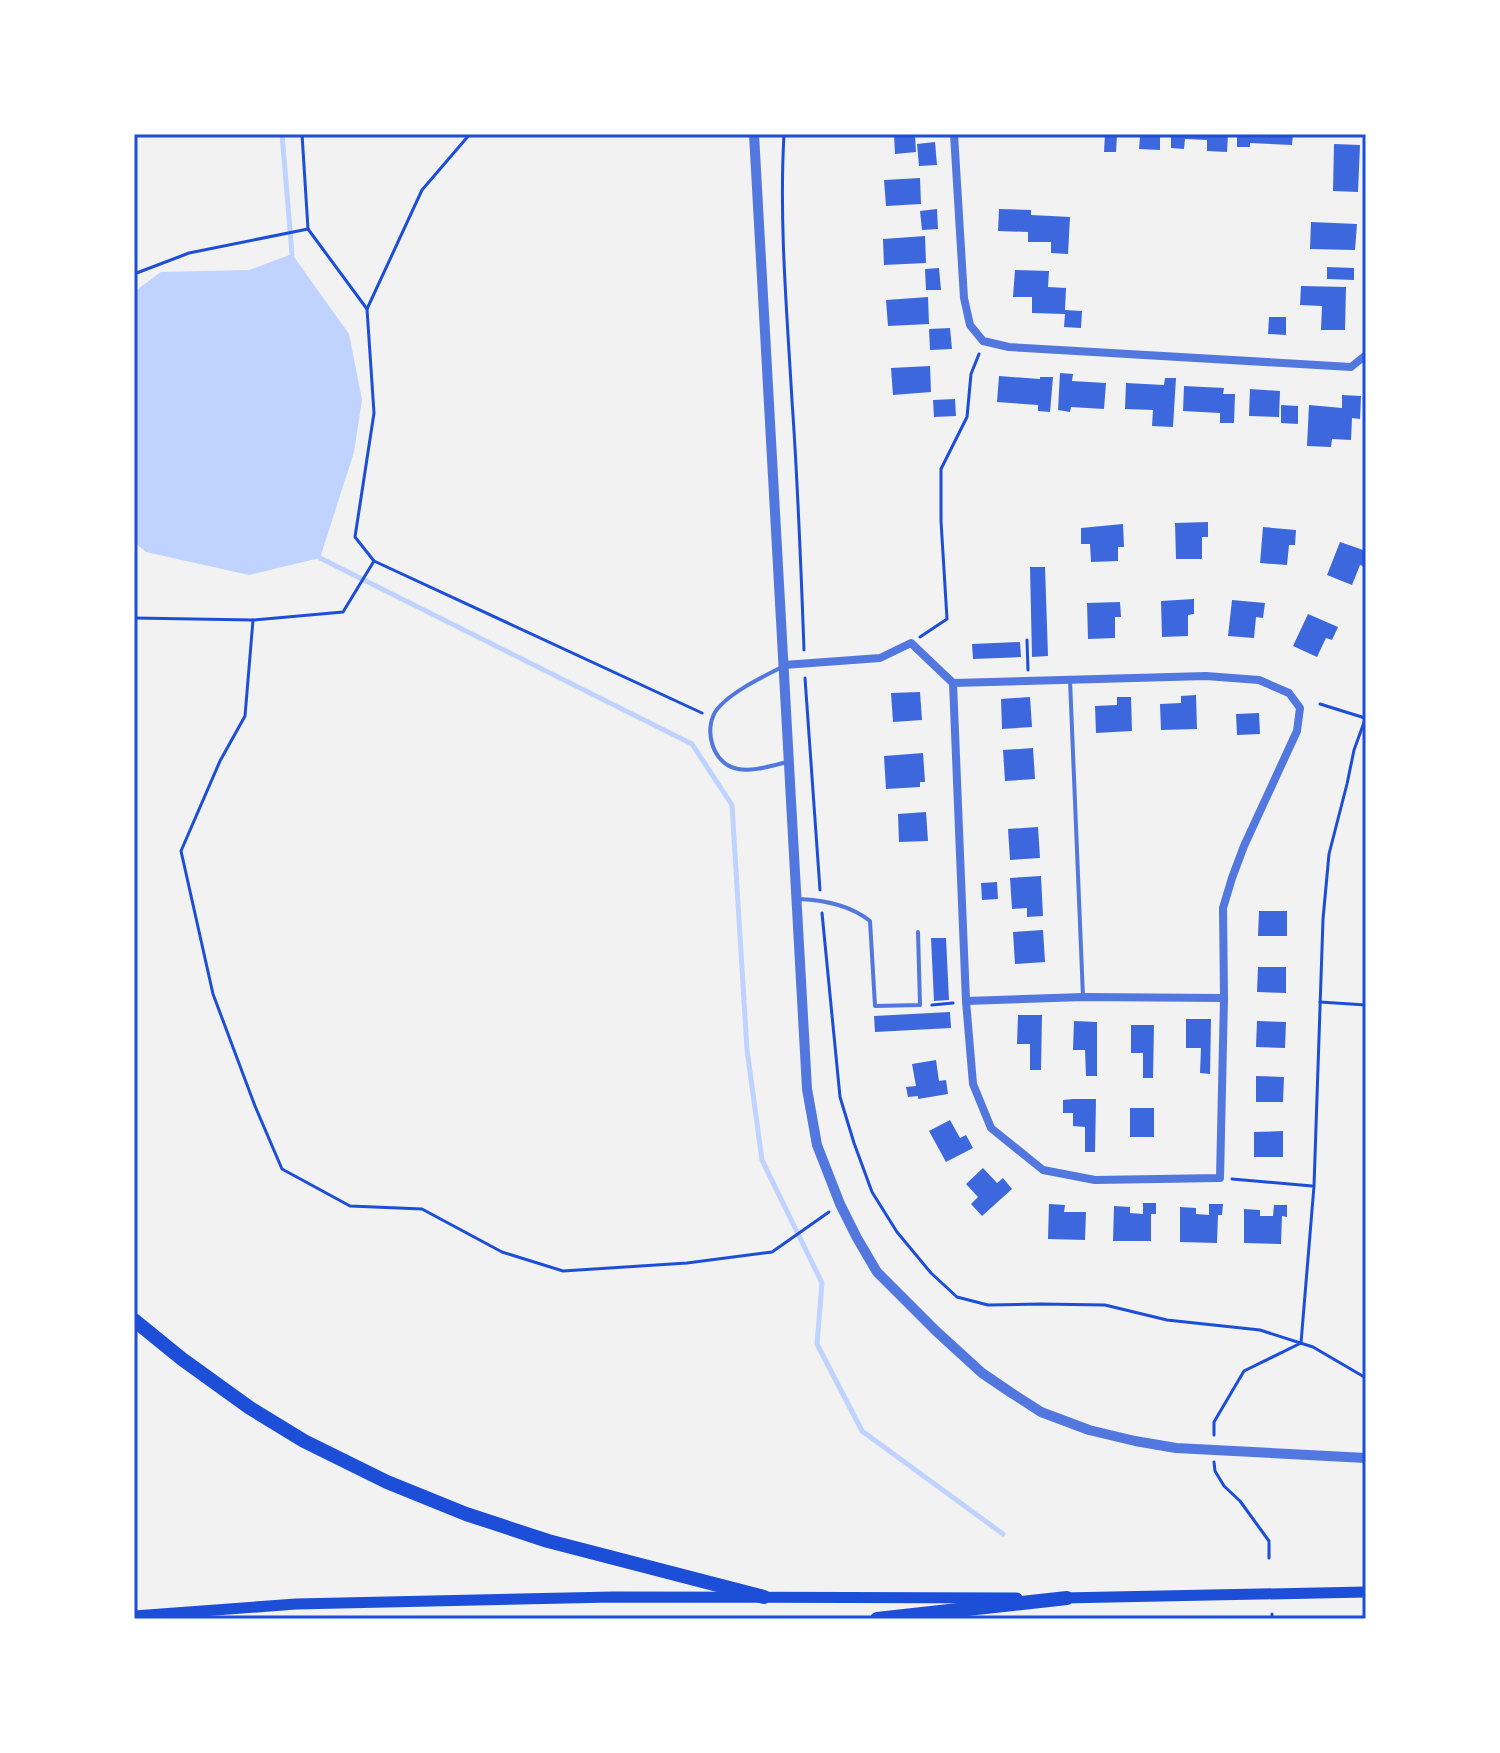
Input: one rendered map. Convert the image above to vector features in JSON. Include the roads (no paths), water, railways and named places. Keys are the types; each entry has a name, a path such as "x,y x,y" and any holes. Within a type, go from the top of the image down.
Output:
{"highway":[{"path":"134,1320 250,1408 304,1441 387,1482 466,1514 548,1541 764,1597"},
{"path":"877,1619 1067,1598"}],"main road":[{"path":"134,1616 296,1604 613,1597 1067,1598 1366,1592"}],"street":[{"path":"754,134 807,1089 817,1145 840,1204 877,1272 982,1373 1041,1412 1089,1430 1176,1448 1366,1458"},
{"path":"954,134 964,298 970,325 983,341 1009,347 1351,367 1366,355"},
{"path":"784,665 880,658 911,643 953,683 966,1001 973,1084 991,1128 1043,1170 1095,1180 1220,1178 1223,908 1244,846 1297,731 1300,708 1289,693 1259,680 1206,676 953,683"},
{"path":"966,1001 1083,997 1224,998"}],"lane":[{"path":"784,665 751,683 719,707 712,718 710,730 711,742 720,758 739,770 788,762"},
{"path":"1070,680 1083,997"},
{"path":"797,899 821,900 860,912 870,921 875,1006 920,1005 918,932"}],"water":[{"path":"292,254 349,334 362,400 354,452 320,558 249,575 146,552 134,542 134,292 161,272 249,270"}],"waterway":[{"path":"282,134 292,254"},
{"path":"320,558 692,744 732,805 747,1050 762,1160 822,1283 817,1344 862,1431 1003,1534"}]}
